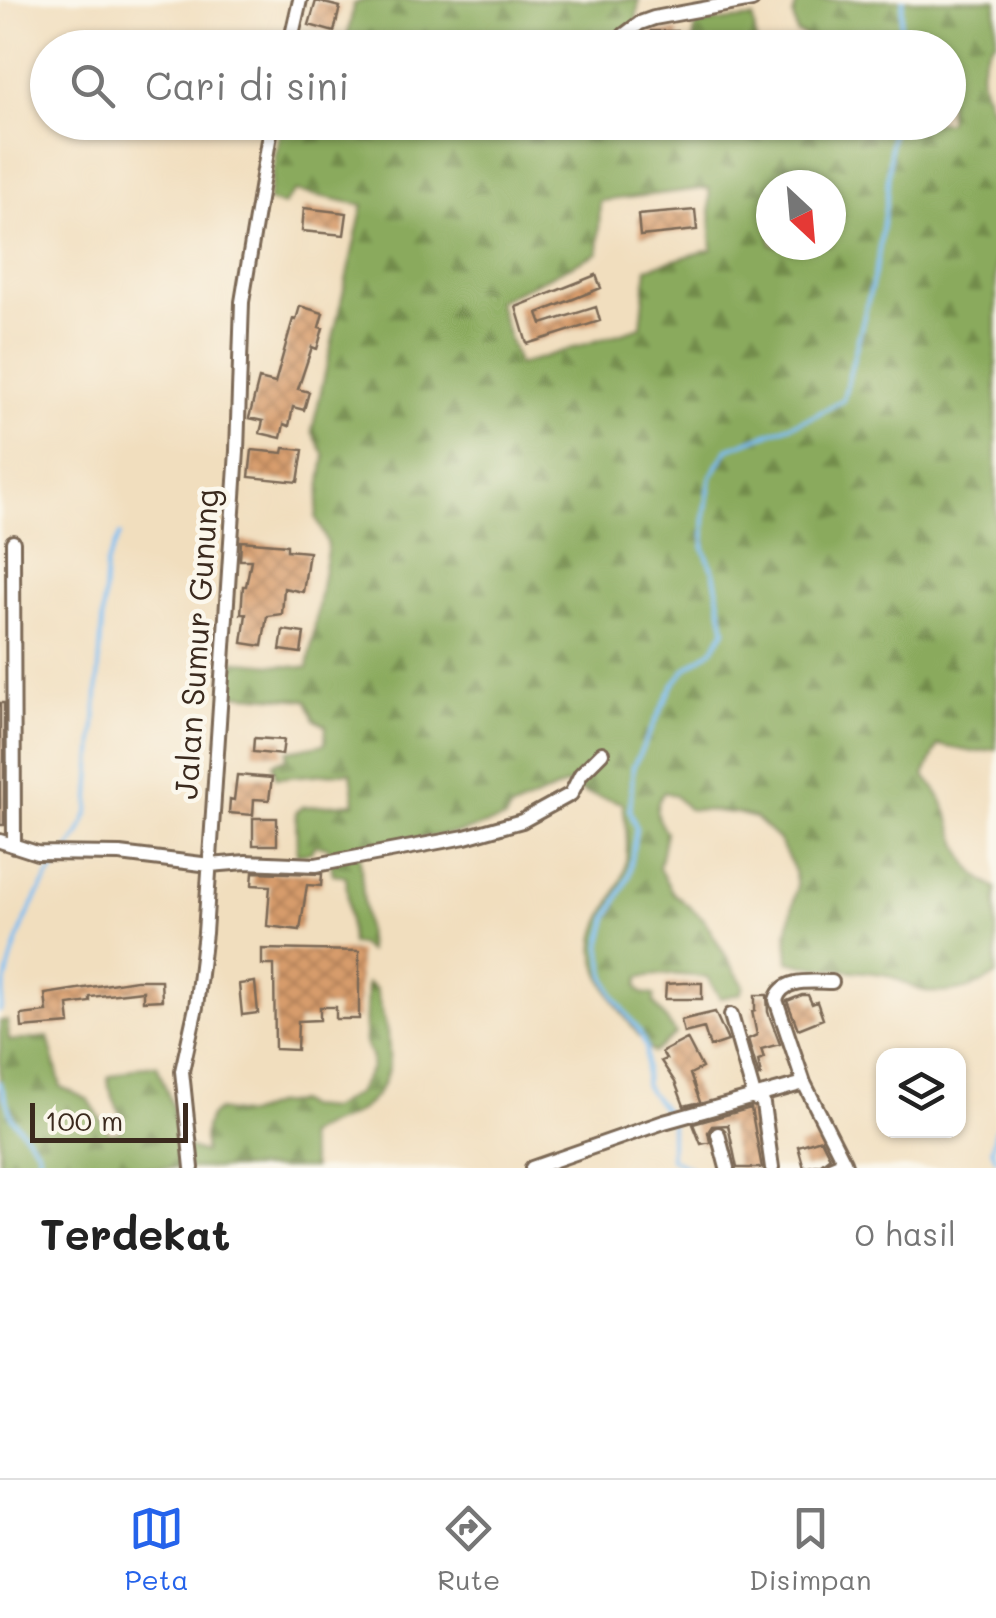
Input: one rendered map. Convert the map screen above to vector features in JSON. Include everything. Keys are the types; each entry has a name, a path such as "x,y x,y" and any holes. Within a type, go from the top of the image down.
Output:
{"street":[{"path":"293,30 300,0"},
{"path":"632,30 654,18 752,0"},
{"name":"Jalan Sumur Gunung","path":"192,1168 182,1071 196,1007 210,865 237,451 242,302 269,140"},
{"path":"13,542 6,672 14,846"},
{"path":"0,841 53,854 168,858 210,865 316,864 465,837 522,822 571,794 581,774 602,753"},
{"path":"830,1168 845,1165 804,1084 776,1000 778,991 785,986 832,982"},
{"path":"730,1014 758,1098 772,1168"},
{"path":"532,1168 664,1122 804,1084"},
{"path":"718,1134 727,1168"}],"green space":[{"path":"365,0 639,0 635,30 349,30 354,4"},
{"path":"798,0 996,0 996,40 984,58 982,78 996,118 996,749 973,752 938,745 924,776 944,805 970,866 996,888 996,975 967,989 933,992 883,974 789,961 787,934 797,885 793,867 778,839 755,818 688,809 674,795 664,792 657,808 666,832 659,868 673,893 703,918 744,986 740,994 720,998 707,977 640,977 637,986 642,993 654,995 654,1003 676,1034 653,1053 612,997 596,960 599,926 626,864 623,803 567,784 510,810 505,819 462,832 359,847 368,951 351,944 346,876 333,874 328,847 315,845 311,852 297,854 296,812 302,807 355,803 351,772 276,778 273,763 287,758 288,751 325,744 326,726 315,720 307,700 232,694 230,661 308,668 328,545 316,517 325,456 312,431 363,205 295,191 283,205 268,201 278,140 966,140 966,30 796,30 793,15","holes":["709,188 712,249 647,268 641,327 518,365 497,301 598,253 600,201"]},
{"path":"753,18 755,30 695,30 696,24"},
{"path":"367,983 375,988 386,1026 386,1077 366,1106 306,1137 313,1168 0,1168 0,1021 7,1021 9,1041 48,1037 61,1087 89,1100 109,1133 119,1132 124,1124 108,1077 157,1065 172,1105 178,1144 204,1153 206,1124 218,1110 247,1115 275,1104 297,1102 306,1107 330,1109 357,1093 371,1069 372,1059 365,1041"}],"building":[{"path":"316,1 340,7 334,30 309,25"},
{"path":"304,208 347,213 344,235 302,231"},
{"path":"695,210 697,230 640,236 638,215"},
{"path":"596,275 601,288 538,313 542,324 596,307 600,321 527,344 516,307"},
{"path":"300,306 323,313 319,327 323,328 298,389 309,392 304,410 293,407 289,426 284,424 281,438 260,433 263,421 249,418 259,379 275,383"},
{"path":"284,448 303,450 298,482 249,477 252,450 283,453"},
{"path":"241,541 287,545 287,550 309,552 303,592 284,588 282,614 267,616 262,646 242,643 246,614 241,614 243,586 251,560 240,560"},
{"path":"283,630 304,633 301,653 280,650"},
{"path":"0,703 4,703 4,825 0,825"},
{"path":"254,738 284,740 282,755 253,752"},
{"path":"237,775 272,778 269,800 254,799 253,815 229,813"},
{"path":"253,818 277,818 277,845 253,845"},
{"path":"253,872 322,874 321,886 307,885 300,930 267,926 270,886 252,885"},
{"path":"262,949 359,951 359,1019 336,1019 336,1007 320,1007 320,1020 298,1021 297,1050 275,1049 274,965 262,965"},
{"path":"161,980 162,1000 143,1001 143,991 90,997 90,1002 68,1005 70,1024 22,1028 21,1015 47,1012 45,994"},
{"path":"255,982 258,1013 242,1015 239,984"},
{"path":"702,983 702,999 665,999 666,984"},
{"path":"755,995 767,995 768,1012 780,1044 761,1049 764,1058 758,1060 759,1076 748,1039 757,1035 752,1011"},
{"path":"808,995 812,1004 817,1002 823,1019 798,1029 787,1001"},
{"path":"715,1012 728,1041 710,1047 704,1028 684,1033 681,1020"},
{"path":"687,1039 702,1068 690,1074 700,1102 684,1106 661,1061 666,1059 662,1052"},
{"path":"751,1108 762,1168 737,1168 728,1125 712,1126 708,1132 710,1142 701,1144 693,1124"},
{"path":"821,1139 830,1157 804,1168 798,1146"}],"waterway":[{"path":"900,30 903,0"},
{"path":"668,1115 645,1086 646,1047 615,998 605,975 601,945 608,918 629,876 636,828 630,810 633,767 673,685 686,669 713,649 725,630 714,573 704,549 711,476 728,449 812,417 843,400 877,264 891,140"},
{"path":"68,850 89,811 106,565 120,535"},
{"path":"0,1011 21,930 62,858"},
{"path":"0,1083 12,1118 38,1150 41,1168"},
{"path":"671,1124 671,1159 691,1168"},
{"path":"996,1128 992,1149 996,1159"}]}
